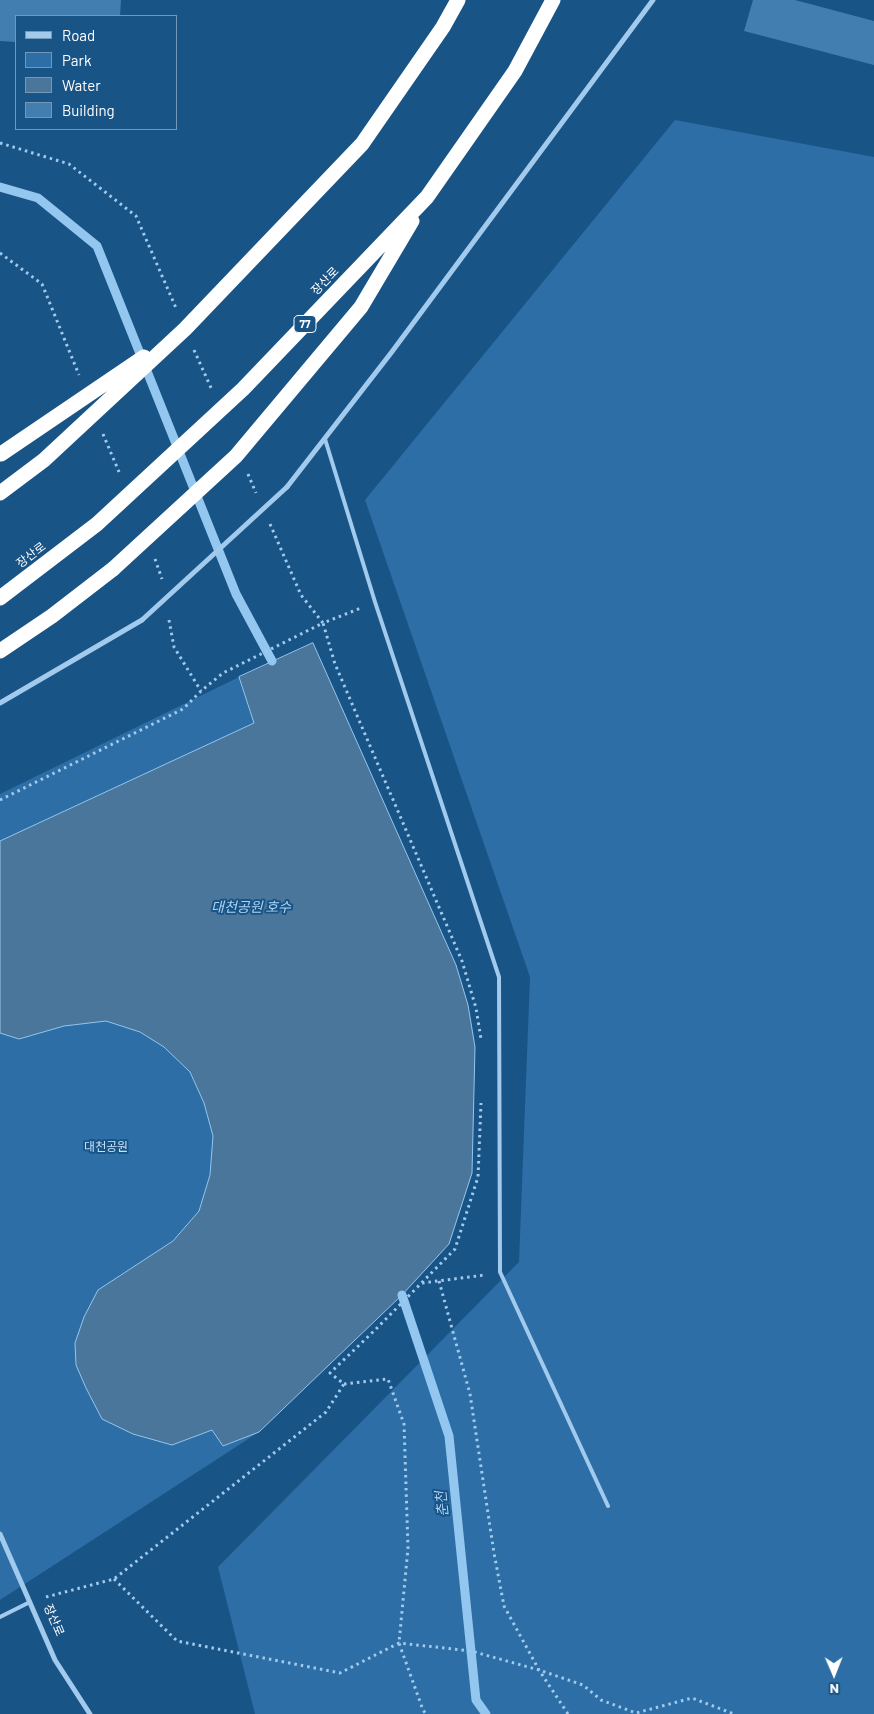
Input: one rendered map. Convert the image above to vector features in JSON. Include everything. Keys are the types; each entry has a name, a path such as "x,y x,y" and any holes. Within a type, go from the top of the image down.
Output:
{"highway":[{"path":"0,493 44,460 188,336 362,144 443,27 458,0"},
{"name":"장산로","path":"0,598 97,524 244,389 427,197 515,71 553,0"},
{"path":"0,651 52,616 113,568 236,456 361,307 427,197"},
{"path":"0,455 188,336"}],"street":[{"path":"0,703 142,620 287,488 391,354 653,0"},
{"name":"장산로","path":"0,1534 55,1660 90,1714"}],"lane":[{"path":"325,439 375,602 498,976 500,1272 608,1506"},
{"path":"0,1617 30,1602"}],"path":[{"path":"0,143 69,164 136,216 179,315"},
{"path":"188,336 214,396"},
{"path":"246,469 257,496"},
{"path":"269,523 300,595 323,623 335,664 462,960 476,1008 481,1040"},
{"path":"160,573 162,582"},
{"path":"0,800 184,710 223,673 323,623 375,602"},
{"path":"169,620 174,647 202,691"},
{"path":"426,1714 399,1643 408,1548 404,1424 388,1379 344,1384 330,1373 376,1330 455,1249 478,1177 481,1098"},
{"path":"422,1283 500,1272"},
{"path":"439,1282 470,1394 504,1606 539,1670 568,1714"},
{"path":"30,1602 114,1579 326,1412 344,1384"},
{"path":"114,1579 178,1641 340,1673 399,1643 471,1651 539,1670 583,1685 601,1700 636,1713 692,1698 734,1714"}],"green space":[{"path":"675,120 874,157 874,1714 255,1714 218,1567 519,1262 530,977 365,500"},
{"path":"239,677 254,723 0,841 0,794"},
{"name":"대천공원","path":"106,1021 140,1032 164,1047 190,1072 204,1103 213,1136 210,1175 199,1211 173,1241 98,1290 172,1444 212,1430 223,1446 259,1432 0,1600 0,1033 19,1039 64,1026"}],"water":[{"name":"대천공원 호수","path":"313,643 456,965 468,1005 475,1047 472,1173 449,1244 402,1295 259,1432 223,1446 212,1430 172,1445 133,1434 102,1419 76,1365 75,1343 84,1317 98,1290 173,1241 199,1211 210,1175 213,1136 204,1103 190,1072 164,1047 140,1032 106,1021 64,1026 19,1039 0,1033 0,841 254,723 239,677"}],"building":[{"path":"0,0 121,0 120,15 15,15 15,42 0,41"},
{"path":"753,0 795,0 874,21 874,65 744,31"}],"waterway":[{"path":"0,187 38,198 97,246 236,594 272,661"},
{"name":"춘천","path":"402,1295 449,1436 476,1700 486,1714"}]}
